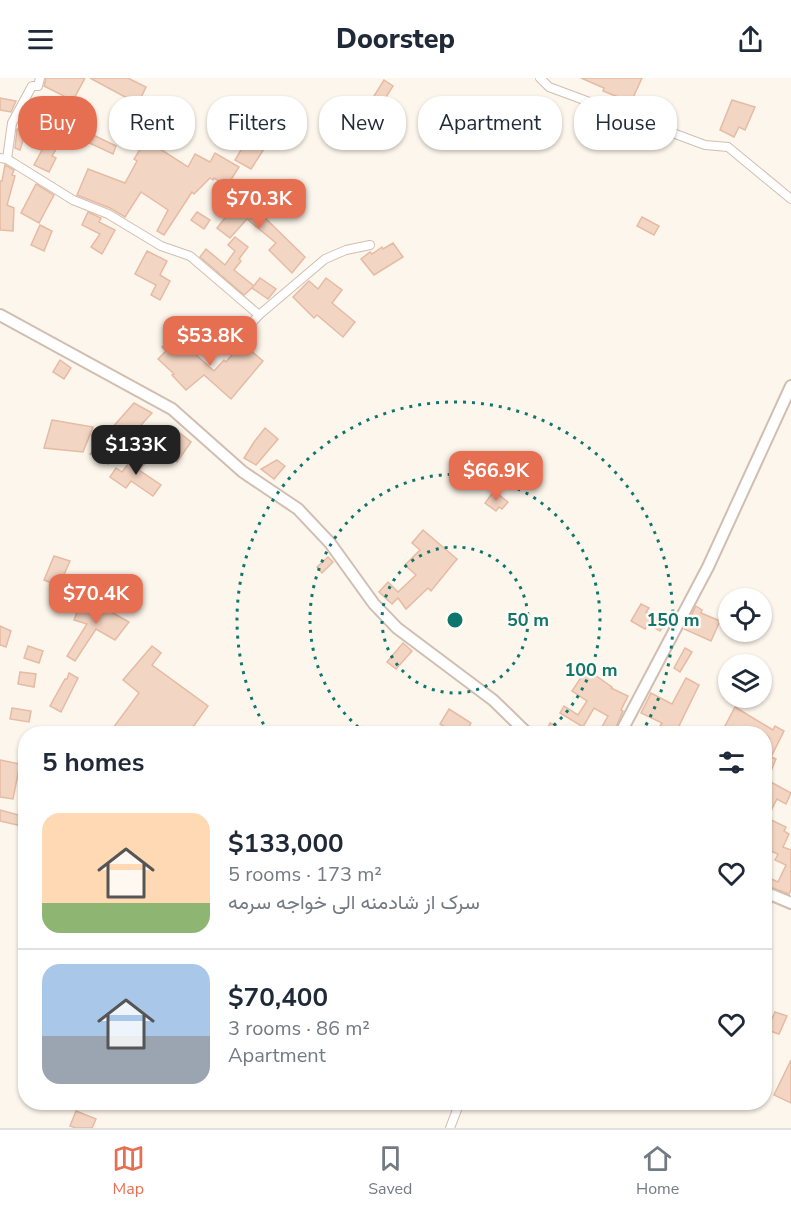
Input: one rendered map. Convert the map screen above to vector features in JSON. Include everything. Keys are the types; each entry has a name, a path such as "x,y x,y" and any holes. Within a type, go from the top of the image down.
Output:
{"street":[{"path":"40,78 38,86 32,86 12,123 4,158 73,200 108,214 161,246 190,256 259,315"},
{"path":"540,78 549,87 705,145 728,147 791,199"},
{"path":"236,340 259,315 325,259 346,250 370,245"},
{"path":"0,315 172,409 243,472 298,509 330,543 374,604 397,628 493,700 520,726"},
{"path":"624,726 708,567 791,386"},
{"path":"772,895 791,903"},
{"path":"450,1128 457,1110"}],"building":[{"path":"46,78 85,78 75,96 64,96 44,86"},
{"path":"90,78 128,78 146,87 142,96 123,96"},
{"path":"581,78 642,78 634,96 616,96 603,91 604,88"},
{"path":"384,80 393,86 387,96 374,96"},
{"path":"0,98 16,101 11,112 0,110"},
{"path":"732,100 755,107 745,130 739,127 734,137 720,130"},
{"path":"17,129 18,149 15,148"},
{"path":"97,137 109,143 109,150 114,150 113,154 97,147"},
{"path":"42,150 56,150 52,156 56,158 49,172 34,165"},
{"path":"140,150 162,150 188,167 195,154 210,162 215,153 239,167 227,186 210,178 194,194 192,192 164,235 157,231 168,210 141,192 125,217 110,208 77,195 88,169 125,183 137,161 134,159"},
{"path":"241,150 263,150 251,169 235,160"},
{"path":"5,165 14,170 12,175 15,176 7,205 14,208 13,231 0,230 0,181 2,181"},
{"path":"36,184 54,195 39,223 21,213"},
{"path":"226,191 239,199 240,197 261,214 305,257 292,273 269,250 276,243 247,219 230,238 217,228 231,210 219,203"},
{"path":"88,212 101,218 99,222 115,230 102,254 91,247 100,234 82,225"},
{"path":"197,212 210,220 204,229 191,220"},
{"path":"642,217 659,226 654,235 637,226"},
{"path":"40,225 52,231 44,251 31,245"},
{"path":"235,237 248,247 234,270 254,286 244,295 200,257 206,249 225,265 235,251 228,245"},
{"path":"393,243 403,257 374,275 361,259 370,252 372,254"},
{"path":"147,251 167,261 160,275 170,281 160,300 151,295 156,285 135,274"},
{"path":"260,278 276,289 268,299 252,288"},
{"path":"326,278 342,290 332,303 355,322 343,337 317,315 314,318 293,297 309,281 318,289"},
{"path":"174,335 214,371 224,360 226,362 242,343 263,361 231,399 204,375 186,390 172,375 174,374 158,359 166,351 162,347"},
{"path":"60,360 71,368 64,379 53,372"},
{"path":"134,403 152,413 112,455 114,456 108,464 90,454 113,430 111,429"},
{"path":"52,420 93,427 83,452 44,448"},
{"path":"265,428 278,439 256,465 244,458"},
{"path":"176,430 191,442 177,462 161,451"},
{"path":"136,454 146,462 139,470 161,485 153,496 131,481 126,488 110,477 116,468 122,472"},
{"path":"277,460 285,466 274,479 261,469"},
{"path":"494,491 508,502 502,509 499,507 496,511 485,503"},
{"path":"423,530 457,559 431,591 428,588 406,609 398,598 392,604 379,592 388,582 398,592 416,575 405,565 420,550 412,543"},
{"path":"54,556 70,561 59,586 44,580"},
{"path":"328,557 333,562 322,573 317,567"},
{"path":"83,596 129,622 115,640 96,629 75,661 67,656 87,624 74,620"},
{"path":"641,604 649,608 646,612 665,624 660,631 649,624 645,629 631,621"},
{"path":"696,606 702,610 701,613 718,620 711,641 684,629"},
{"path":"0,626 11,631 6,647 0,645"},
{"path":"403,643 412,651 396,669 387,662"},
{"path":"28,646 43,651 39,663 24,658"},
{"path":"152,646 161,653 152,665 208,706 194,726 114,726 139,693 123,680"},
{"path":"685,648 692,652 680,672 674,668"},
{"path":"588,667 597,672 595,675 611,688 628,696 616,726 602,726 608,716 594,708 584,726 560,713 564,706 578,715 587,701 572,691"},
{"path":"20,672 36,674 34,687 18,684"},
{"path":"69,673 78,678 61,712 50,706"},
{"path":"686,678 699,685 679,726 660,726 662,723 641,713 651,693 672,704"},
{"path":"12,708 31,711 29,722 10,719"},
{"path":"734,708 737,708 766,726 725,726"},
{"path":"449,709 471,723 469,726 440,724"},
{"path":"775,726 784,731 772,755 772,729"},
{"path":"0,760 18,764 13,799 0,797"},
{"path":"772,783 791,793 786,804 777,799 772,808"},
{"path":"0,810 18,815 18,825 0,821"},
{"path":"772,820 786,827 784,831 789,834 783,847 791,850 789,894 772,888 772,879 778,882 786,865 775,860 778,854 772,852"},
{"path":"775,1012 787,1016 779,1034 772,1032 772,1019"},
{"path":"791,1060 791,1103 774,1095"},
{"path":"76,1111 96,1119 92,1128 70,1126"}]}
